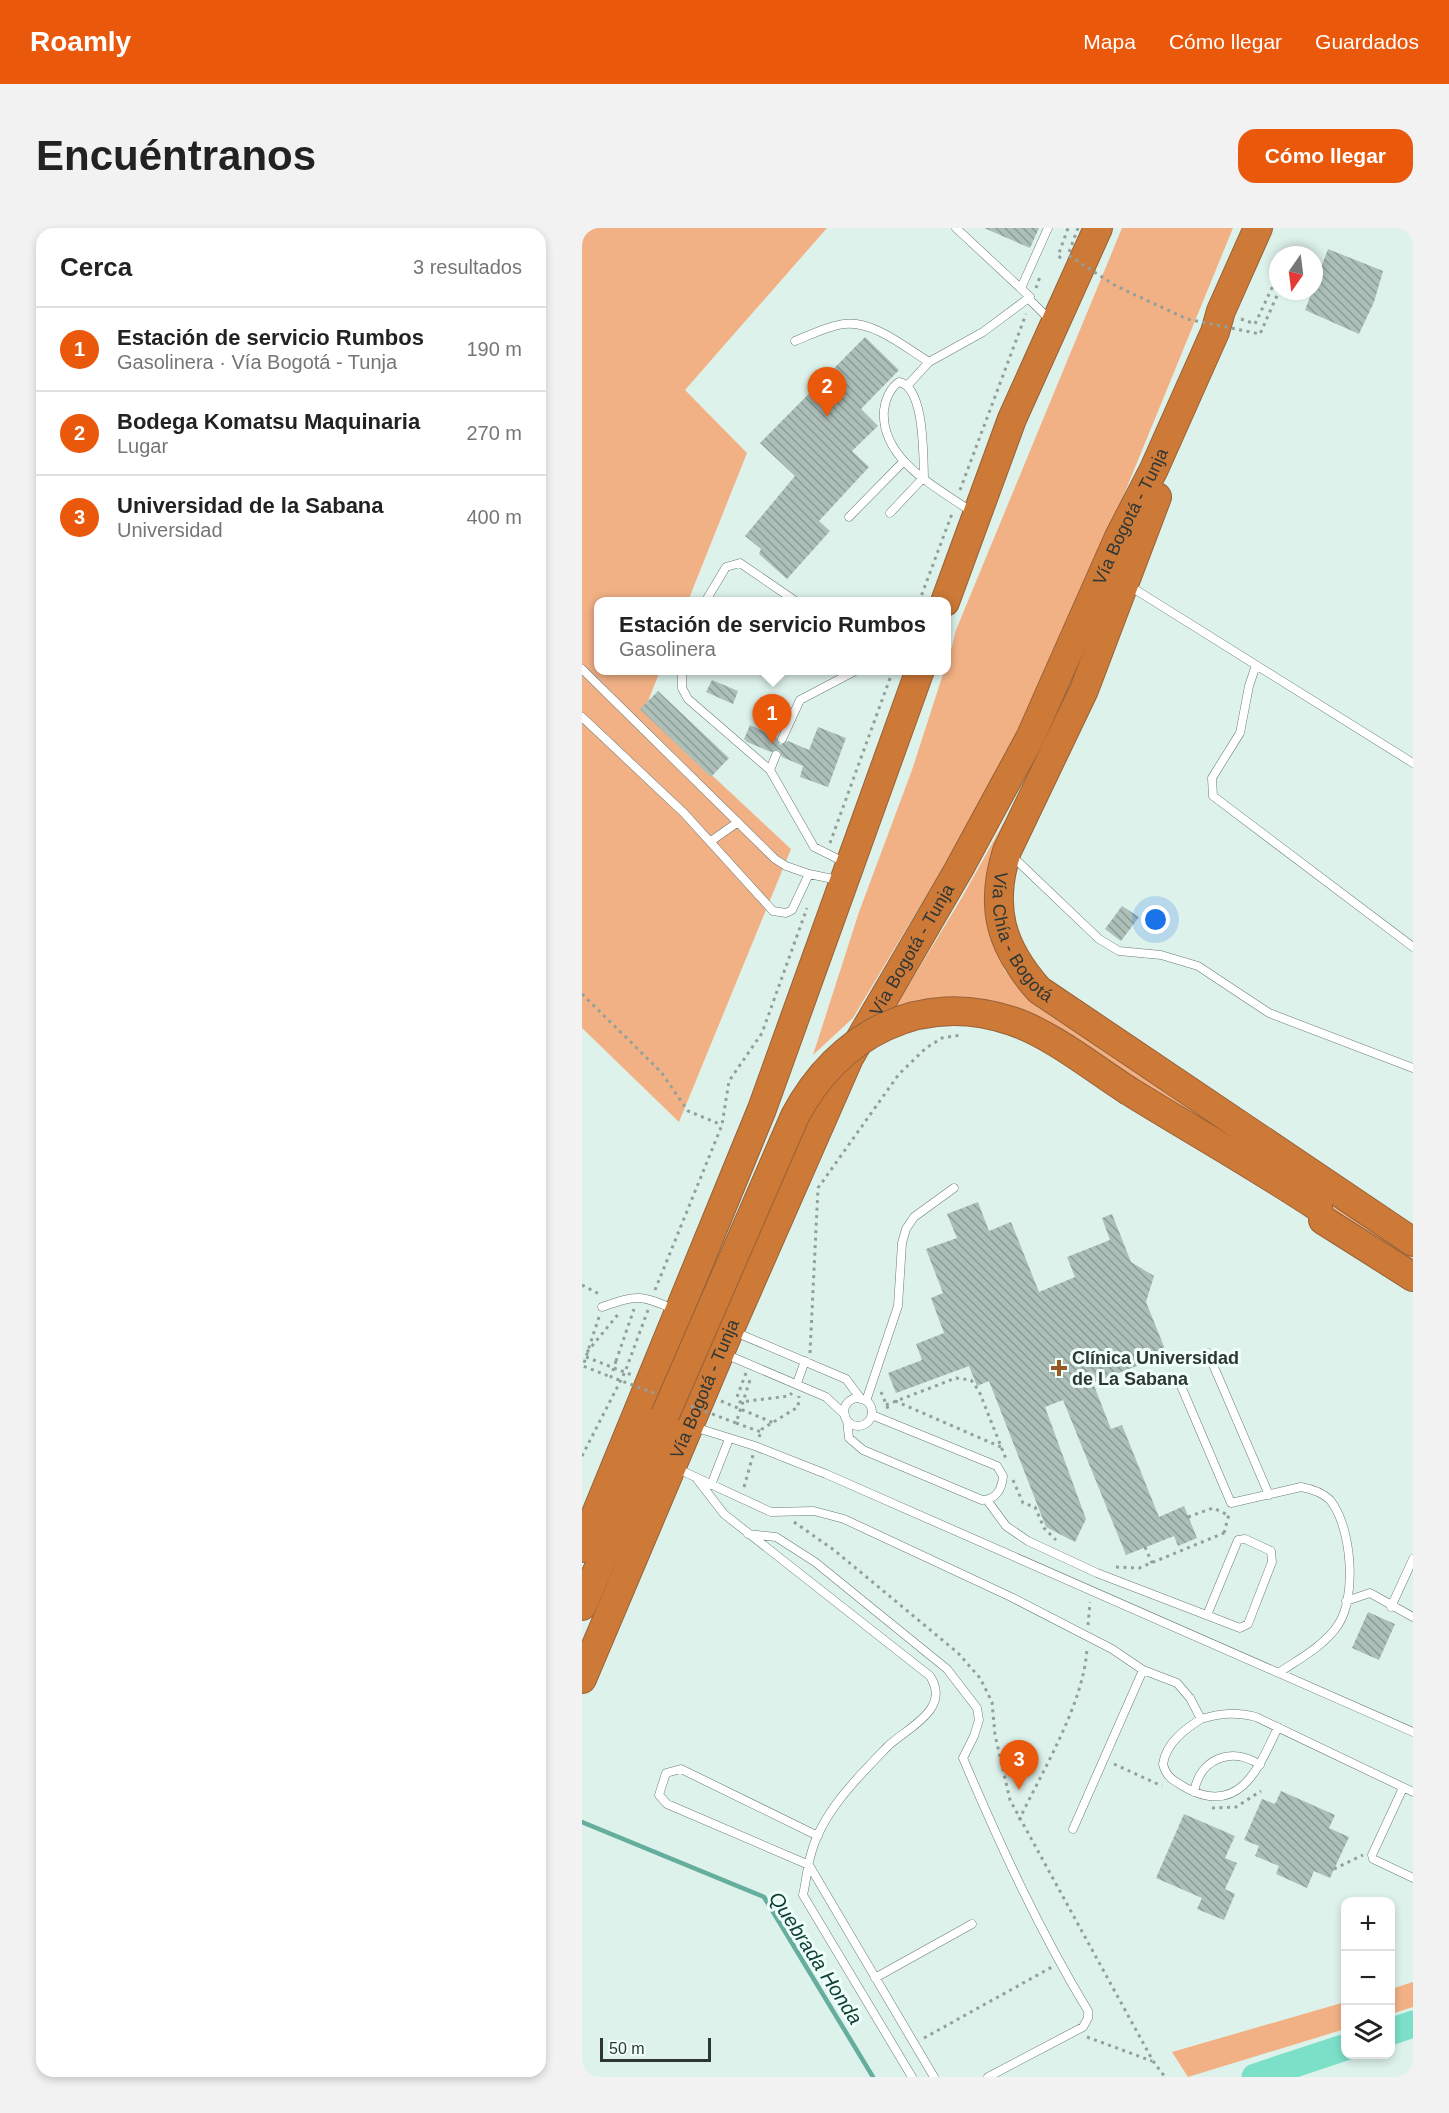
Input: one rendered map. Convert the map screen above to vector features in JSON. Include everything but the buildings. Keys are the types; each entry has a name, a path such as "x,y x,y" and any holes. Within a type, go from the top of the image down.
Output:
{"highway":[{"path":"946,597 966,508 1056,326 1098,228"},
{"name":"Vía Bogotá - Tunja","path":"582,1679 684,1472 678,1420 725,1341 849,1058 989,816 1030,738 1119,537 1154,469 1258,228"},
{"name":"Vía Chía - Bogotá","path":"1215,332 1124,583 1072,717 1007,851 998,887 1001,925 1019,967 1039,990 1413,1242"},
{"path":"582,1548 621,1450 638,1377 679,1312 762,1109 835,869 918,675"},
{"path":"582,1606 678,1420 795,1116 825,1068 849,1047 885,1026 909,1017 945,1012 975,1012 1011,1021 1035,1031 1201,1136 1231,1151 1413,1277"},
{"path":"1322,1212 1413,1268"},
{"path":"582,1522 621,1450"}],"lane":[{"path":"956,228 1021,288 1056,326"},
{"path":"1021,288 1048,228"},
{"path":"908,385 929,362 983,332 1031,299"},
{"path":"795,340 845,323 879,332 929,362"},
{"path":"890,513 924,477 919,416 914,395 908,385 899,382 894,385 886,402 884,414 892,445 904,461 924,477 966,508"},
{"path":"849,517 904,461"},
{"path":"708,597 726,567 740,563 790,597"},
{"path":"1124,583 1413,763"},
{"path":"1256,665 1248,686 1239,733 1212,778 1213,796 1413,947"},
{"path":"582,669 775,859 786,866 809,874 835,869"},
{"path":"682,675 682,688 688,699 770,770 814,846 835,869"},
{"path":"782,739 800,700 848,675"},
{"path":"582,717 711,841 730,866 773,911 786,913 792,910 809,874"},
{"path":"770,770 776,754"},
{"path":"711,841 738,822"},
{"path":"1007,851 1099,939 1119,951 1161,955 1198,966 1269,1013 1413,1068"},
{"path":"864,1400 898,1306 904,1235 914,1217 954,1188"},
{"path":"602,1307 625,1298 652,1299 679,1312"},
{"path":"725,1341 805,1361 846,1379 870,1404 872,1415"},
{"path":"725,1341 796,1386 832,1401 856,1426 861,1426 872,1415"},
{"path":"1208,1353 1269,1495"},
{"path":"796,1386 805,1361"},
{"path":"1181,1386 1232,1503 1301,1487 1319,1492 1331,1502 1342,1524 1348,1549 1346,1601 1343,1615 1331,1634 1280,1672"},
{"path":"864,1400 851,1401 845,1409 849,1438 857,1447 987,1500 996,1515 1011,1530 1097,1573 1240,1628 1248,1624 1273,1556 1267,1546 1245,1539 1238,1540 1207,1615"},
{"path":"872,1415 997,1467 1002,1476 1002,1483 998,1493 987,1500"},
{"path":"678,1420 826,1474 1413,1732"},
{"path":"711,1485 729,1438"},
{"path":"684,1472 762,1510 781,1513 814,1511 844,1519 1011,1597 1087,1636 1143,1670 1177,1683 1184,1689 1201,1719"},
{"path":"684,1472 718,1509 748,1534 930,1676 936,1690 935,1700 926,1715 890,1745 844,1793 818,1836 809,1864 805,1901 912,2077"},
{"path":"748,1534 776,1537 815,1562 947,1669 976,1708 979,1720 977,1728 963,1758 1011,1870 1059,1963 1088,2011 1086,2024 988,2077"},
{"path":"1391,1607 1413,1559"},
{"path":"1346,1601 1370,1593 1391,1607 1413,1617"},
{"path":"862,1622 872,1609"},
{"path":"1074,1829 1143,1670"},
{"path":"1278,1727 1260,1765 1247,1783 1228,1794 1217,1796 1194,1792 1168,1777 1163,1764 1171,1744 1189,1726 1201,1719 1220,1714 1239,1713 1278,1727 1413,1792"},
{"path":"1194,1792 1200,1774 1206,1766 1223,1756 1242,1756 1260,1765"},
{"path":"818,1836 681,1769 666,1773 660,1787 661,1799 667,1804 809,1864 934,2077"},
{"path":"1403,1788 1372,1851 1373,1859 1413,1878"},
{"path":"875,1978 972,1924"}],"path":[{"path":"1058,256 1068,228"},
{"path":"1078,228 1068,255 1116,286 1187,319 1260,333 1275,300"},
{"path":"922,597 966,508 1031,299 1042,271"},
{"path":"1255,324 1269,294"},
{"path":"582,1456 638,1377 652,1299 722,1125 729,1081 762,1033 835,869 892,675"},
{"path":"582,994 661,1072 688,1111 722,1125"},
{"path":"805,1361 812,1345 818,1188 899,1074 942,1038 968,1035"},
{"path":"582,1285 605,1298 583,1366 611,1377"},
{"path":"616,1361 635,1308 630,1304"},
{"path":"587,1352 625,1306"},
{"path":"586,1358 638,1377"},
{"path":"751,1377 749,1373 744,1374 737,1397 740,1402 790,1395"},
{"path":"886,1405 956,1378 965,1378 976,1385 979,1391 1008,1466"},
{"path":"736,1423 762,1430 798,1407 800,1397 796,1386"},
{"path":"895,1401 1001,1447"},
{"path":"1012,1475 1023,1503 1035,1507 1044,1528 1060,1543"},
{"path":"1224,1533 1232,1503"},
{"path":"1188,1517 1213,1508 1228,1515"},
{"path":"781,1513 834,1550 958,1653 980,1678 992,1702 994,1735 1004,1781 1019,1820 1153,2061 1165,2077"},
{"path":"1097,1573 1100,1563 1133,1568 1152,1563 1224,1533 1238,1540"},
{"path":"1145,1547 1152,1563"},
{"path":"1019,1820 1076,1699 1083,1678 1092,1590"},
{"path":"1334,1869 1372,1851"},
{"path":"915,2044 1059,1963"},
{"path":"1073,2032 1153,2061"}],"shaded area":[{"path":"582,228 827,228 685,390 747,453 690,597 594,597 594,675 658,675 648,701 641,709 791,849 679,1122 582,1028"},
{"path":"1122,228 1233,228 1107,536 1047,672 985,797 853,1018 813,1055 859,912 912,770 943,675 951,675 951,650 956,630"},
{"path":"1031,774 985,904 991,939 1005,971 1030,998 1413,1258 1413,1265 1039,1026 893,1011 961,899"},
{"path":"1413,1982 1413,2007 1395,2013 1395,1988"},
{"path":"1341,2003 1341,2030 1188,2077 1172,2052"}],"waterway":[{"name":"Quebrada Honda","path":"582,1822 764,1897 873,2077"},
{"path":"1395,2030 1413,2024"},
{"path":"1255,2077 1341,2049"}],"place":[{"name":"Bodega Komatsu Maquinaria","path":"827,417"},
{"name":"Estación de servicio Rumbos","path":"772,744"},
{"name":"Clínica Universidad de La Sabana","path":"1059,1368"},
{"name":"Universidad de la Sabana","path":"1019,1790"}]}
